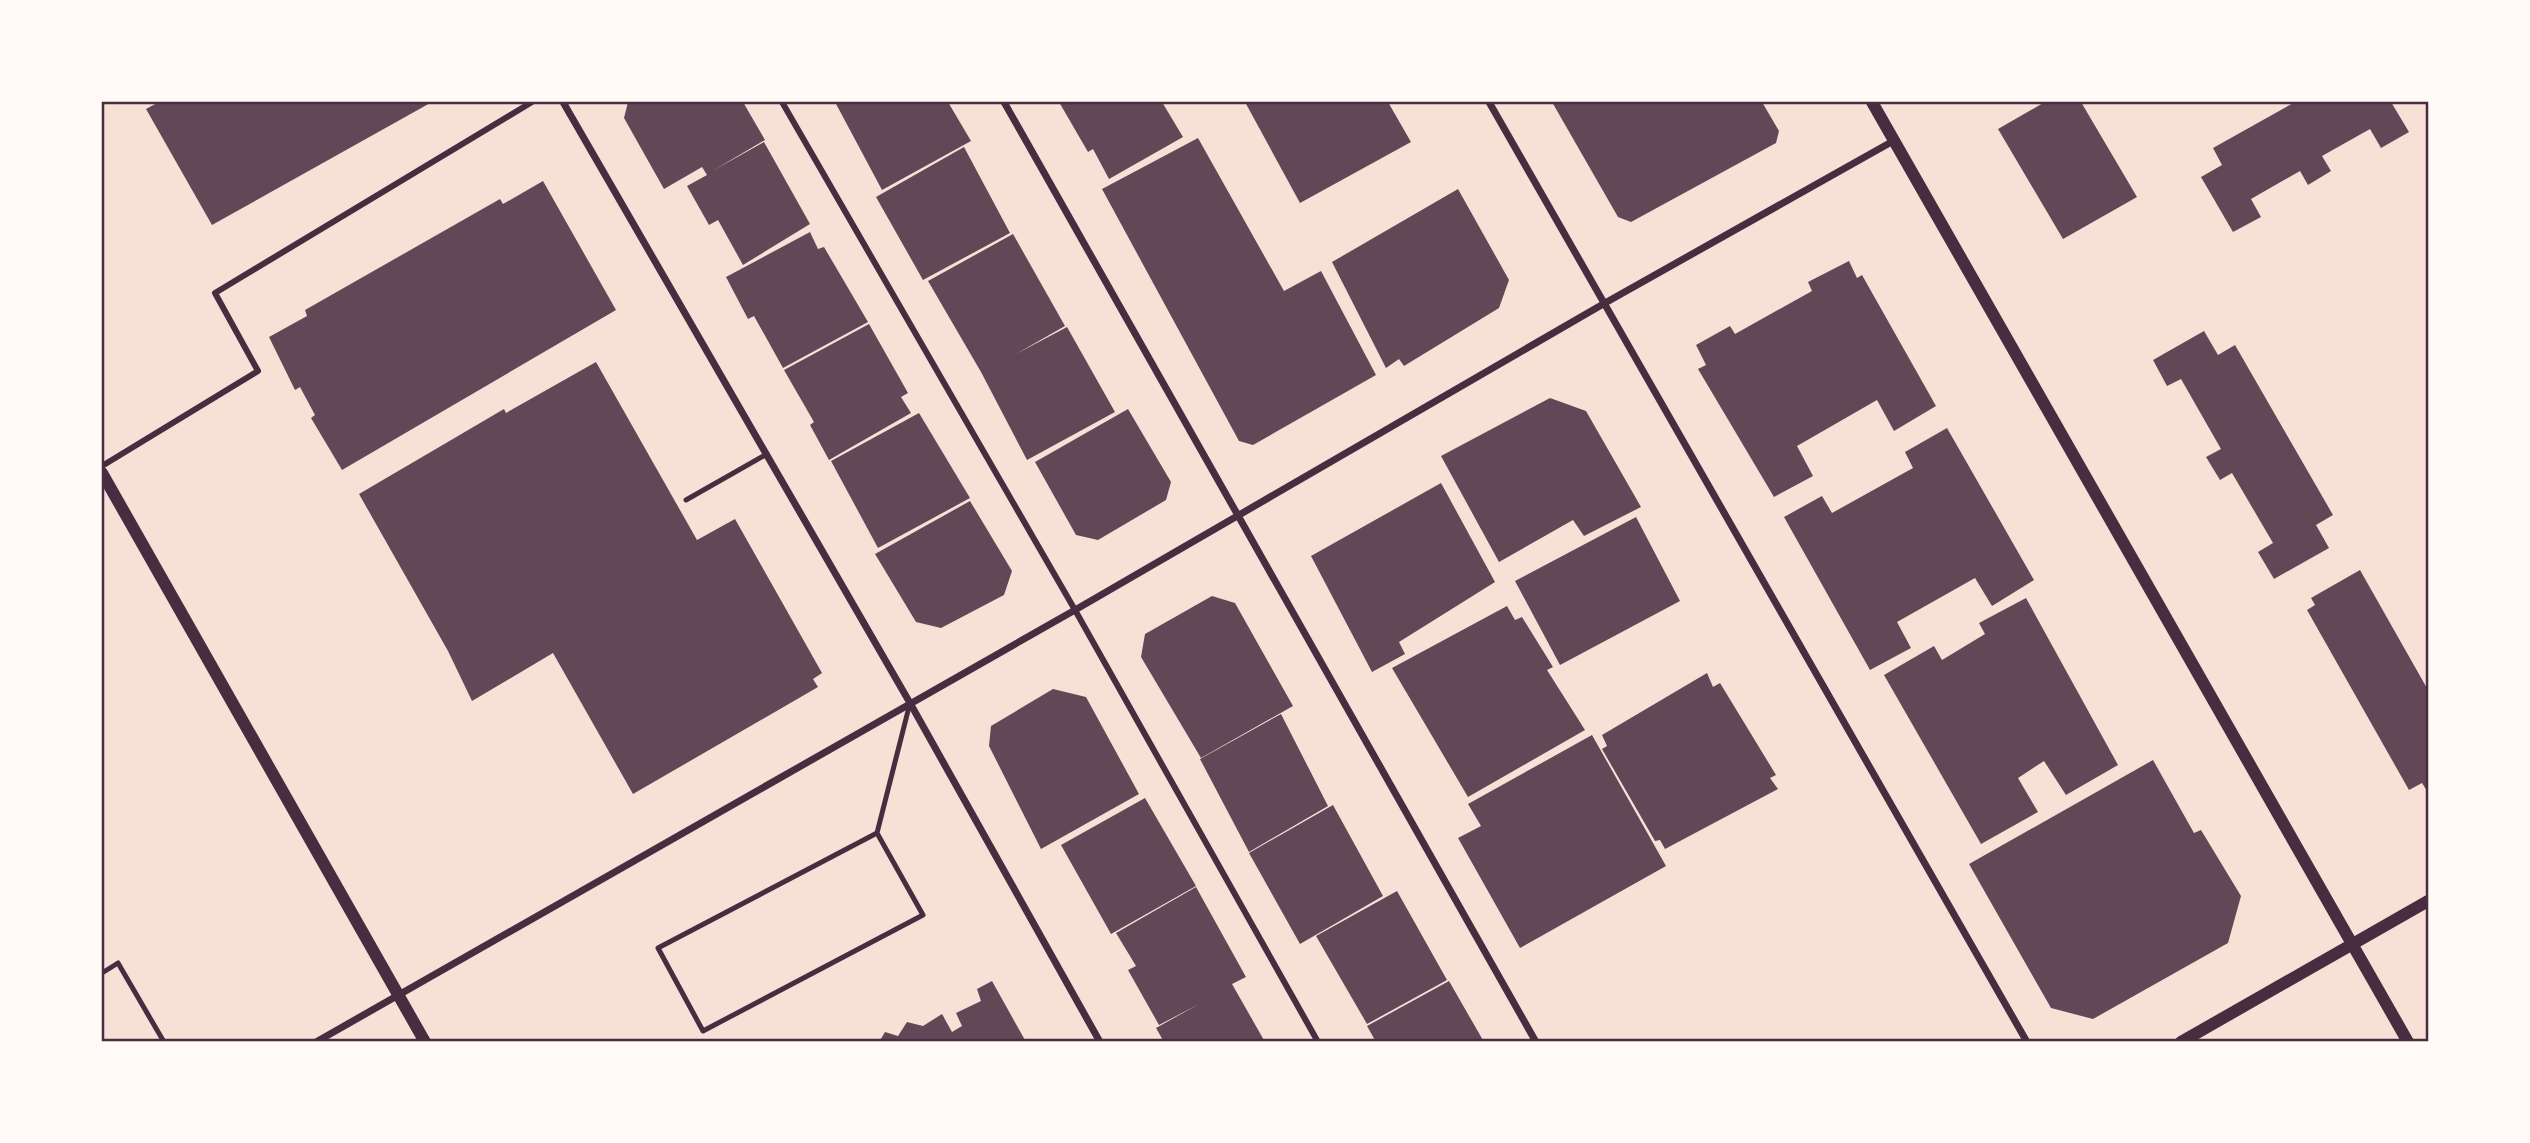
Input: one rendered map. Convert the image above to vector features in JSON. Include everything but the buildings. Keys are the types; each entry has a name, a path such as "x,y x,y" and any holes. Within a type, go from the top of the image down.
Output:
{"street":[{"path":"102,466 258,371 215,293 532,102"},
{"path":"564,102 910,703 1100,1041"},
{"path":"782,102 1075,610 1318,1041"},
{"path":"1004,102 1536,1041"},
{"path":"1489,102 2027,1041"},
{"path":"1872,102 2408,1041"},
{"path":"316,1041 1075,610 1605,303 1895,141"},
{"path":"102,473 425,1041"},
{"path":"2181,1041 2428,901"}],"lane":[{"path":"686,500 767,454"},
{"path":"877,833 658,948 703,1031 923,915 877,833 910,703"},
{"path":"102,973 118,963 161,1041"}]}
